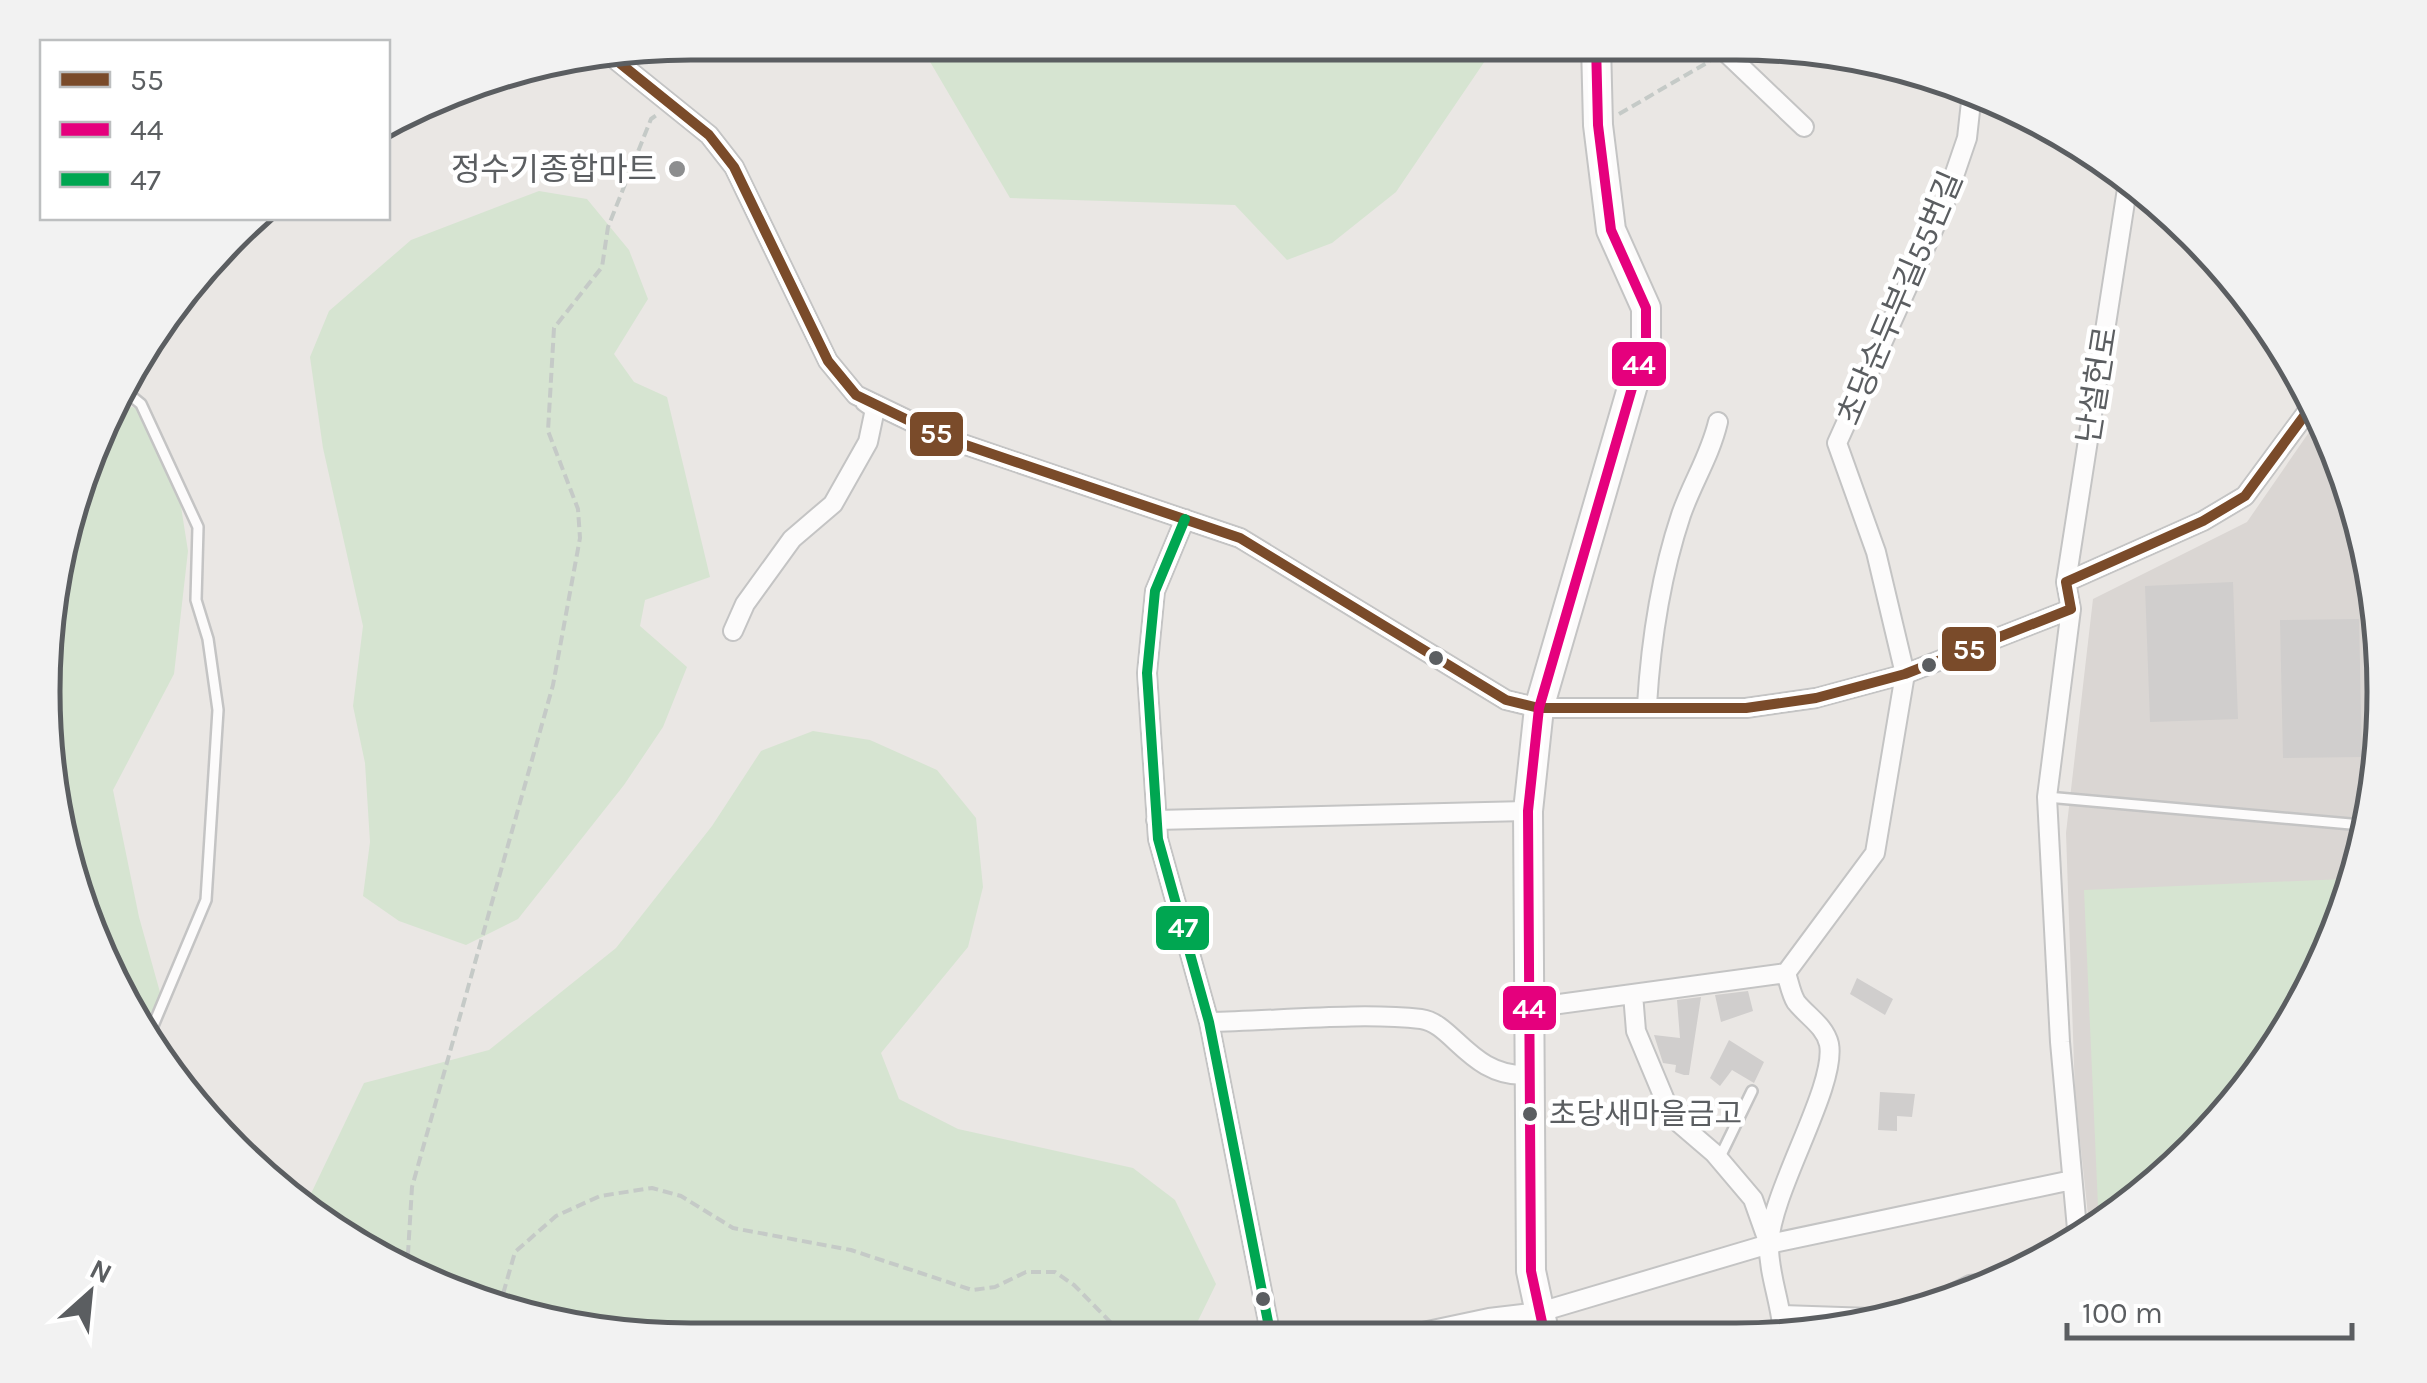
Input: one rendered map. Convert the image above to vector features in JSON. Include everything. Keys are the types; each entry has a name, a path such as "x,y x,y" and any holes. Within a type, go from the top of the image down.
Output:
{"street":[{"path":"1545,1323 1531,1271 1528,811 1539,708 1646,340 1646,308 1611,230 1598,125 1596,60"},
{"path":"1732,60 1804,127"},
{"path":"621,64 709,135 734,167 828,360 856,396 875,409 868,442 833,504 792,538 745,604 733,631"},
{"name":"초당순두부길55번길","path":"1906,674 1876,552 1838,442 1943,208 1967,138 1971,106"},
{"name":"난설헌로","path":"2076,1223 2048,798 2071,608 2066,582 2126,195"},
{"path":"856,396 945,438 1240,538 1506,700 1539,708 1746,708 1816,698 1906,674 2071,608"},
{"path":"2066,582 2203,521 2245,496 2304,417"},
{"path":"1646,705 1661,577 1683,509 1711,452 1718,422"},
{"path":"1184,519 1155,591 1147,673 1156,820 1209,1022 1268,1323"},
{"path":"1530,1008 1786,973 1876,852 1906,674"},
{"path":"1156,820 1242,821 1528,811"},
{"path":"1769,1244 1783,1189 1826,1070 1829,1045 1821,1028 1794,1000 1786,973"},
{"path":"1633,994 1636,1031 1672,1117 1719,1159 1753,1199 1769,1244 1782,1321"},
{"path":"1209,1022 1426,1019 1476,1060 1507,1076 1528,1074"},
{"path":"1559,1323 1769,1244 2072,1180"},
{"path":"1782,1314 1829,1316"},
{"path":"1465,1323 1489,1318 1518,1323"}],"lane":[{"path":"133,397 141,404 198,527 196,600 208,638 218,710 206,900 154,1023"},
{"path":"2048,798 2353,824"},
{"path":"1719,1159 1752,1090"}],"path":[{"path":"1598,125 1702,60"},
{"path":"409,1256 412,1187 553,686 580,538 578,509 548,431 554,328 559,316 596,280 608,227 651,119 672,104"},
{"path":"503,1293 515,1252 556,1216 600,1196 663,1189 733,1228 852,1250 972,1290 995,1288 1026,1272 1055,1272 1074,1285 1111,1323"}],"shaded area":[{"path":"2310,430 2345,528 2362,609 2366,733 2355,815 2319,933 2261,1042 2237,1076 2182,1138 2088,1216 2075,1093 2066,833 2093,599 2247,522"}],"green space":[{"path":"929,60 1486,60 1396,192 1332,243 1287,260 1235,205 1010,198"},
{"path":"539,191 587,199 629,250 648,299 614,354 634,382 667,397 710,577 645,600 640,626 687,667 663,727 624,785 518,919 466,945 399,921 363,896 370,842 365,763 353,706 363,626 323,448 310,357 329,311 411,240"},
{"path":"128,406 148,412 174,462 188,551 174,674 113,790 139,917 163,1003 151,1017 108,933 72,815 61,733 61,650 72,568 94,489"},
{"path":"813,731 870,740 937,770 976,818 983,887 968,947 881,1053 899,1099 958,1129 1133,1168 1175,1200 1216,1284 1197,1323 692,1323 609,1318 528,1301 450,1275 376,1238 310,1195 364,1083 489,1050 616,948 712,826 761,751"},
{"path":"2338,879 2302,971 2237,1076 2182,1138 2098,1208 2084,890"}],"building":[{"path":"2233,582 2238,719 2150,722 2145,586"},
{"path":"2359,619 2362,757 2283,758 2280,620"},
{"path":"1857,978 1893,999 1885,1015 1850,994"},
{"path":"1748,991 1753,1011 1721,1022 1715,995"},
{"path":"1701,997 1689,1075 1684,1075 1675,1072 1676,1065 1663,1063 1654,1035 1680,1038 1677,1000"},
{"path":"1729,1040 1764,1062 1754,1083 1732,1070 1720,1086 1710,1078"},
{"path":"1880,1092 1915,1094 1912,1117 1897,1116 1897,1131 1878,1130"}],"transit line":[{"name":"44","path":"1542,1323 1531,1271 1528,811 1539,708 1646,340 1646,308 1611,230 1598,125 1596,60"},
{"name":"55","path":"621,64 709,135 734,167 828,361 856,395 945,438 1240,538 1506,700 1539,708 1746,708 1816,698 1905,674 2071,609 2066,582 2203,521 2245,496 2304,416"},
{"name":"47","path":"1185,519 1155,591 1147,673 1158,839 1209,1022 1268,1323"}],"place":[{"name":"정수기종합마트","path":"677,169"},
{"name":"초당새마을금고","path":"1530,1114"}]}
